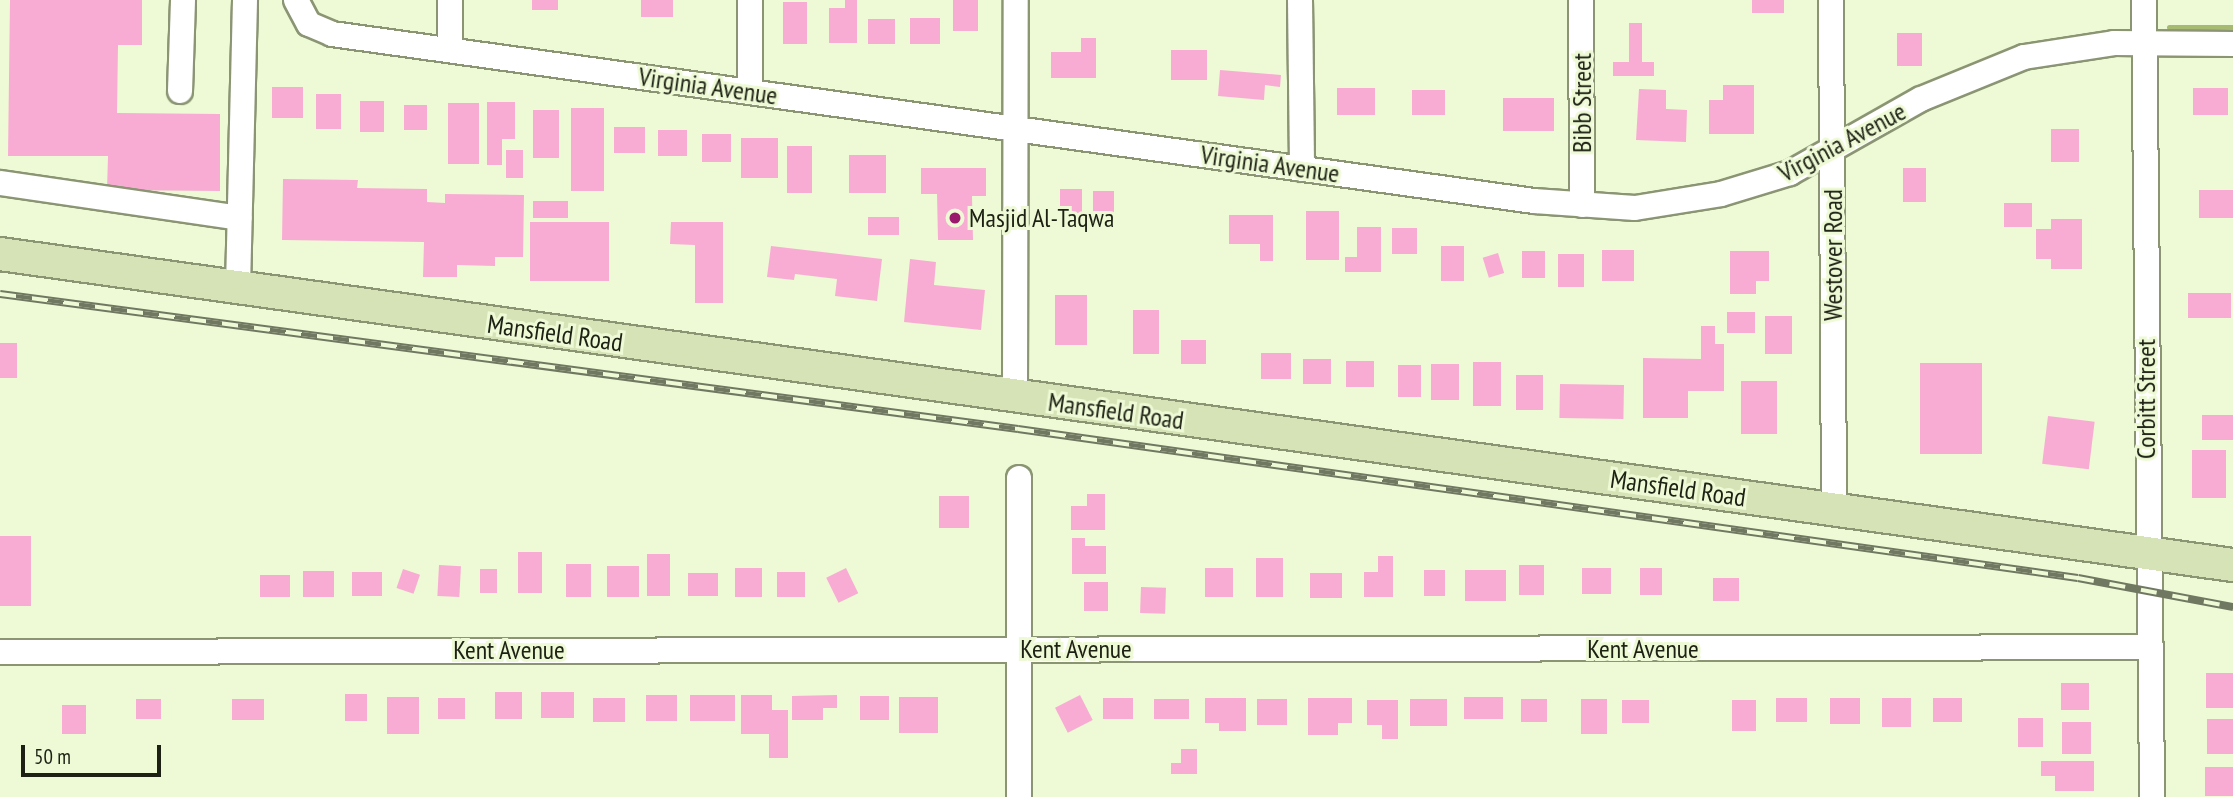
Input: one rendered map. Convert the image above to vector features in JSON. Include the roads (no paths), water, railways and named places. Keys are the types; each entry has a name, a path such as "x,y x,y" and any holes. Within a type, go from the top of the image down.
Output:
{"main road":[{"name":"Mansfield Road","path":"0,254 2233,565"}],"street":[{"path":"180,91 183,0"},
{"path":"238,287 245,0"},
{"name":"Virginia Avenue","path":"296,0 309,23 332,34 1302,169 1582,205 1635,208 1721,194 1790,173 1921,99 1988,69 2053,50 2144,43 2233,44"},
{"path":"450,0 450,50"},
{"path":"750,0 750,92"},
{"path":"1015,397 1016,0"},
{"path":"1300,0 1302,169"},
{"name":"Bibb Street","path":"1581,0 1582,205"},
{"name":"Westover Road","path":"1830,0 1834,510"},
{"name":"Corbitt Street","path":"2144,0 2147,551 2152,797"},
{"path":"0,183 239,218"},
{"path":"1019,478 1019,797"},
{"name":"Kent Avenue","path":"0,652 2151,647"}],"waterway":[{"path":"2169,27 2233,27"}],"railway":[{"path":"0,294 1018,429 2078,578 2233,607"}],"place":[{"name":"Masjid Al-Taqwa","path":"955,218"}]}
